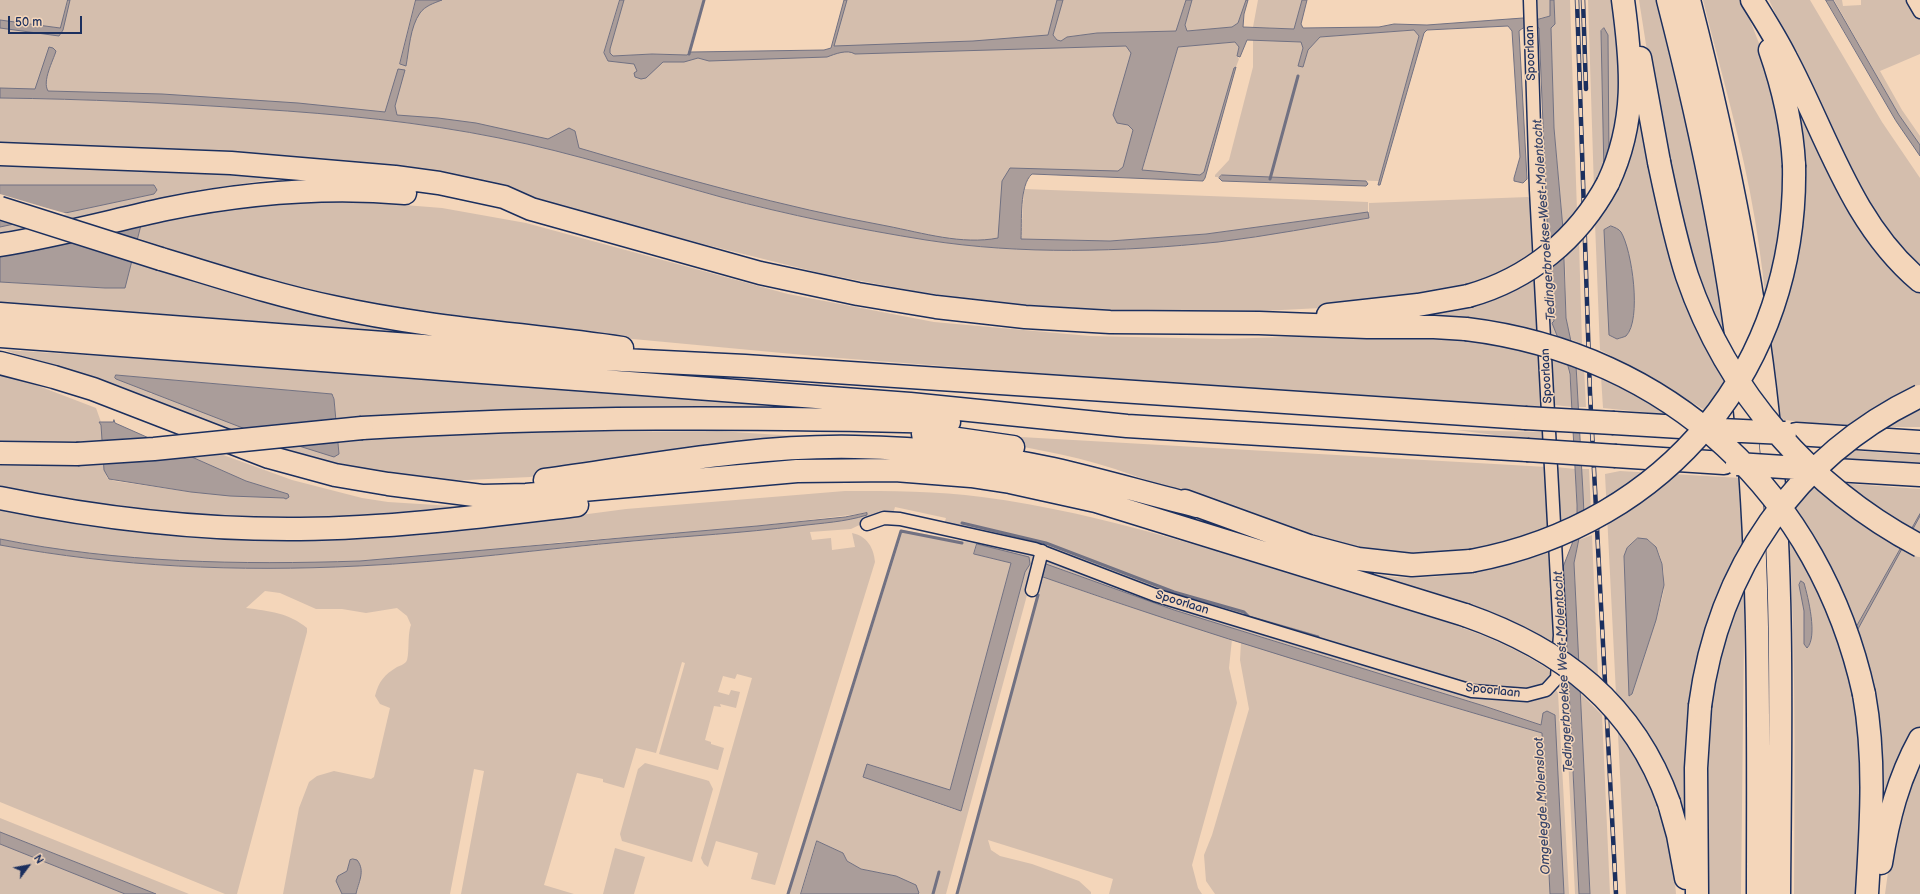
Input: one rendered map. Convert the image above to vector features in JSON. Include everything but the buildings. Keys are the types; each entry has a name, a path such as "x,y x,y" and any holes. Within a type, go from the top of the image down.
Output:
{"highway":[{"path":"1259,323 1411,306 1468,296 1512,280 1547,257 1579,227 1597,203 1608,183 1624,140 1631,94 1630,62 1623,0"},
{"path":"1628,0 1644,75 1665,191 1676,237 1692,288 1719,349 1745,391 1764,417 1807,465 1861,510 1892,531 1920,546"},
{"path":"1668,0 1691,93 1717,212 1729,283 1745,406 1753,498 1756,574 1758,894"},
{"path":"1689,0 1721,128 1738,207 1753,294 1768,414 1774,491 1779,626 1779,894"},
{"path":"779,419 956,437 1063,458 1125,477 1198,506 1309,546 1358,559 1412,565 1471,561 1509,553 1544,542 1578,527 1608,511 1637,492 1666,468 1709,423 1724,403 1748,364 1773,308 1788,248 1793,213 1794,165 1791,133 1783,93 1770,51 1751,0"},
{"path":"1751,0 1786,58 1837,166 1860,208 1885,245 1920,281"},
{"path":"0,154 230,163 395,177 439,183 504,197 531,209 753,271 819,286 911,303 1005,315 1102,322 1180,324 1259,323 1367,327 1434,326 1504,334 1538,342 1605,366 1644,386 1674,406 1728,448 1746,466 1776,501 1811,553 1841,614 1856,660 1864,694 1872,778 1867,894"},
{"path":"0,245 167,209 231,198 285,191 383,191 448,198 504,208 531,209"},
{"path":"0,208 263,290 333,307 410,321 496,333 583,342 745,366"},
{"path":"0,314 582,358 745,366 1525,418 1920,442"},
{"path":"0,336 910,404 1127,426"},
{"path":"0,363 54,376 93,389 225,441 285,462 335,475 482,496 526,495 797,471 849,469 929,472 1010,482 1053,490 1130,511 1465,615 1509,631 1548,652 1573,669 1595,688 1623,720 1641,745 1657,774 1669,803 1678,835 1689,894"},
{"path":"1697,894 1696,768 1700,706 1710,651 1726,601 1750,551 1770,521 1804,479 1838,448 1873,422 1920,396"},
{"path":"0,453 77,454 154,449 362,428 556,420 894,420 1127,426 1920,475"},
{"path":"422,488 534,481 743,452 787,448 854,446 929,450 1008,461 1053,470 1198,506"},
{"path":"0,498 81,512 140,520 247,528 332,528 430,523 695,492 797,471"},
{"path":"1876,894 1891,808 1904,772 1920,739"}],"street":[{"name":"Spoorlaan","path":"867,524 884,518 900,519 1042,551 1155,595 1472,691 1527,695 1546,690 1557,678 1560,635 1536,190 1530,0"},
{"path":"1913,0 1920,12"},
{"path":"1032,590 1042,551"}],"shaded area":[{"path":"0,0 68,0 60,28 0,20"},
{"path":"68,0 70,0 63,30 59,36 0,28 0,20 60,28"},
{"path":"69,0 622,0 607,53 613,60 826,53 832,50 846,0 1061,0 1050,41 1174,38 1135,176 1027,173 1008,247 979,244 816,216 561,147 438,122 160,99 0,95 0,24 59,33"},
{"path":"416,0 442,0 424,8 420,13 414,25 410,39 406,66 400,64"},
{"path":"620,0 624,0 610,49 610,53 613,56 652,54 687,55 691,52 824,50 831,48 844,0 847,0 834,46 973,41 1048,35 1057,0 1063,0 1053,35 1057,40 1061,41 1067,37 1097,33 1176,31 1186,0 1192,0 1185,25 1187,31 1232,27 1238,23 1246,0 1248,0 1244,14 1243,27 1294,29 1302,0 1307,0 1301,24 1303,28 1379,27 1394,24 1427,25 1523,18 1539,19 1550,16 1550,0 1554,0 1555,24 1551,28 1554,128 1563,229 1566,318 1576,365 1584,514 1574,563 1590,894 1579,894 1563,567 1572,544 1577,520 1577,505 1570,374 1566,358 1552,323 1554,321 1549,267 1539,28 1528,26 1519,31 1527,179 1523,183 1514,181 1520,157 1512,31 1508,26 1427,30 1424,33 1380,185 1378,185 1419,36 1414,30 1320,37 1308,50 1303,67 1298,66 1303,48 1301,42 1247,40 1240,57 1237,56 1239,47 1235,42 1178,47 1142,170 1200,175 1204,172 1234,68 1236,67 1203,181 1032,174 1025,186 1023,195 1021,239 1110,241 1206,234 1368,212 1369,218 1218,242 1108,250 1035,250 998,248 962,245 874,231 747,204 583,158 527,144 439,127 318,113 161,103 0,98 0,88 35,89 49,47 56,51 46,82 48,91 162,94 298,103 385,112 398,69 405,70 395,106 397,115 476,123 548,139 569,128 575,131 579,148 656,170 809,210 928,235 971,240 998,238 1002,181 1010,168 1118,171 1123,167 1133,130 1128,125 1117,123 1113,115 1131,53 1126,46 855,54 845,52 827,57 709,61 698,58 684,62 663,62 646,78 641,79 635,77 634,73 637,71 634,64 608,61 604,53"},
{"path":"624,0 703,0 687,55 652,54 613,56 610,53 610,49"},
{"path":"1063,0 1186,0 1176,32 1097,33 1067,37 1061,41 1057,40 1053,35"},
{"path":"1192,0 1246,0 1238,23 1232,27 1187,31 1185,25"},
{"path":"1258,0 1302,0 1294,29 1253,27"},
{"path":"1535,0 1550,0 1550,16 1535,19"},
{"path":"1554,0 1570,0 1577,212 1563,229 1554,128 1551,28 1555,24"},
{"path":"1588,0 1619,0 1625,63 1609,162 1608,35 1601,31 1604,174 1594,189"},
{"path":"1639,0 1656,0 1695,163 1729,353 1689,264 1650,70"},
{"path":"1703,0 1742,0 1766,61 1793,92 1920,287 1920,427 1847,427 1776,419 1765,294 1755,220 1738,137"},
{"path":"1769,0 1810,0 1882,122 1920,178 1920,270 1869,208 1822,114"},
{"path":"1826,0 1833,0 1899,115 1920,145 1920,156 1896,121"},
{"path":"1834,0 1842,0 1843,6 1861,5 1861,0 1907,0 1920,20 1920,54 1880,71 1902,110 1920,136 1920,145 1899,115"},
{"path":"1604,28 1608,35 1609,162 1604,174 1601,31"},
{"path":"1414,30 1419,36 1379,181 1215,177 1215,175 1229,160 1253,67 1253,39 1302,42 1303,48 1298,66 1303,67 1308,50 1320,37"},
{"path":"1236,42 1239,47 1237,56 1239,59 1236,67 1234,68 1204,172 1200,175 1142,171 1178,47"},
{"path":"0,98 97,100 287,111 348,116 439,127 527,144 746,204 797,216 926,240 998,248 1035,250 1108,250 1217,242 1369,218 1369,203 1528,197 1532,200 1534,255 1498,275 1459,288 1321,308 1223,313 1119,311 1008,304 913,291 820,273 703,244 465,180 0,147"},
{"path":"1639,117 1641,117 1726,379 1706,411 1651,377 1600,350 1595,223 1605,208"},
{"path":"0,162 290,177 219,187 0,233 0,227 154,194 157,190 154,185 0,185"},
{"path":"1222,175 1366,181 1368,184 1366,186 1222,181 1219,178"},
{"path":"0,185 154,185 157,190 154,194 0,227"},
{"path":"1024,189 1368,202 1368,212 1206,234 1110,241 1021,239"},
{"path":"354,201 442,208 526,223 788,294 934,322 1090,336 1223,339 1347,335 1446,336 1538,352 1541,414 825,357 601,336 469,321 350,300 237,272 138,238 141,225 217,210 283,203"},
{"path":"141,225 125,288 0,282 0,255"},
{"path":"1611,226 1621,232 1625,241 1629,254 1634,285 1634,316 1631,328 1626,336 1617,339 1609,335 1604,230"},
{"path":"1579,242 1582,344 1570,339 1566,318 1565,255"},
{"path":"133,257 555,347 0,306 0,282 124,288"},
{"path":"1550,268 1554,321 1552,323 1557,335 1549,333 1545,270"},
{"path":"1537,276 1541,331 1473,318 1415,317 1393,319"},
{"path":"5,350 210,363 821,409 700,407 578,408 457,412 336,419 334,397 332,394 116,375 116,379 151,392 150,394 153,393 186,406 339,454 338,443 432,433 502,430 601,432 718,431 811,437 725,451 530,477 404,483 334,471"},
{"path":"1551,356 1567,361 1572,407 1554,405"},
{"path":"1576,365 1584,368 1586,407 1578,407"},
{"path":"0,375 23,380 96,408 101,422 103,444 0,441"},
{"path":"116,375 332,394 334,399 339,454 334,457 248,430 116,379"},
{"path":"1601,376 1671,415 1603,408"},
{"path":"114,420 115,423 246,481 288,494 289,497 286,499 230,496 191,492 109,479 104,470 101,425 99,422 113,422"},
{"path":"1456,430 1542,432 1542,441"},
{"path":"968,434 1547,467 1548,531 1488,546 1447,553 1406,556 1385,554 1350,548 1282,530 1248,519 1097,463 1041,450 967,437"},
{"path":"167,446 215,452 292,480 362,498 388,502 468,507 344,517 209,516 100,505 0,486 0,466 104,465 107,478 114,481 191,492 287,498 288,494 246,481"},
{"path":"1844,450 1920,455 1920,464 1833,459"},
{"path":"1556,467 1575,469 1577,517 1556,526"},
{"path":"1582,469 1589,469 1591,510 1584,514"},
{"path":"1620,471 1741,478 1745,546 1741,894 1702,894 1676,798 1656,807 1661,818 1670,850 1676,894 1626,894 1605,474","holes":["1647,539 1652,542 1659,553 1663,566 1664,591 1653,631 1632,694 1630,696 1624,562 1628,547 1630,545"]},
{"path":"1786,483 1837,483 1920,489 1920,731 1882,830 1882,742 1878,707 1874,691 1863,764 1859,894 1794,894 1795,740 1793,637 1792,586"},
{"path":"845,491 931,492 982,497 1029,504 1122,525 1215,551 1430,617 1482,635 1507,646 1531,658 1554,673 1543,685 1528,690 1465,686 944,525 946,518 895,507 893,514 872,519 851,529 810,532 812,540 831,538 832,550 855,547 852,533 862,537 869,543 875,562 775,885 751,879 758,853 716,841 708,867 704,864 701,858 752,678 737,674 735,679 723,676 718,692 729,695 731,690 740,692 736,708 720,704 721,707 714,706 705,740 711,742 711,744 724,748 718,770 659,754 685,663 682,662 656,753 636,748 624,788 603,782 603,779 577,773 544,885 574,894 461,894 484,771 474,769 450,894 356,894 360,879 350,860 347,871 340,875 336,881 342,894 283,894 299,808 309,782 317,776 334,771 371,779 374,777 390,708 380,704 375,696 380,682 385,676 406,662 411,625 407,616 397,608 366,613 342,609 316,609 280,593 265,591 246,608 286,616 307,628 307,632 237,894 225,894 0,802 0,545 133,563 223,568 313,568 428,562 714,534 830,522 849,519 867,513 707,531 563,542 462,553 362,561 271,564 180,562 89,554 0,539 0,507 77,522 573,516 626,509"},
{"path":"867,513 867,515 842,521 757,531 599,544 427,562 313,568 223,568 133,563 0,545 0,539 45,547 135,558 225,562 270,563 360,561 757,526 845,517"},
{"path":"1920,514 1858,629 1856,628"},
{"path":"903,530 973,543 976,540 1028,551 1036,556 1036,562 946,894 918,894 915,885 896,876 861,869 847,861 843,853 817,841 801,894 789,894","holes":["977,544 1030,564 1025,572 956,810 863,777 868,764 950,790 1011,563 974,554"]},
{"path":"1592,535 1598,678 1578,660 1574,563 1579,540"},
{"path":"1638,538 1647,539 1656,547 1662,564 1664,585 1656,620 1632,694 1629,696 1624,556 1627,548"},
{"path":"977,544 1029,557 1030,564 1025,572 961,811 863,777 867,764 950,790 1011,563 974,554"},
{"path":"1548,553 1556,645 1538,636 1348,569 1394,577 1432,577 1492,568"},
{"path":"1047,559 1485,697 1534,701 1556,690 1558,693 1569,894 1564,894 1541,719 1541,725 1174,610 1046,564 1039,580 1041,582 1043,577 1111,601 1232,639 1229,668 1237,703 1192,865 1198,888 1202,894 1109,894 1113,879 988,840 991,850 1000,856 1032,864 1079,881 1091,892 1091,894 958,894 1039,594 1041,584 1037,580 1042,562"},
{"path":"1046,564 1174,610 1541,725 1543,713 1547,711 1555,715 1564,894 1550,894 1542,733 1291,658 1167,619 1043,577"},
{"path":"1801,581 1804,583 1808,598 1812,626 1812,635 1807,648 1804,644 1804,611 1799,585"},
{"path":"1241,642 1542,733 1550,894 1215,894 1206,881 1204,855 1212,835 1249,709 1240,660"},
{"path":"1564,680 1568,683 1579,894 1575,894"},
{"path":"1580,693 1602,715 1610,894 1590,894"},
{"path":"1920,756 1920,894 1885,894 1895,822"},
{"path":"645,763 709,781 713,789 692,862 622,841 620,834 638,769"},
{"path":"0,818 189,894 156,894 0,832"},
{"path":"0,832 156,894 125,894 0,844"},
{"path":"817,841 843,853 847,861 861,869 896,876 916,885 919,893 801,894"},
{"path":"0,844 125,894 0,894"},
{"path":"615,848 645,857 634,894 603,894"},
{"path":"350,860 357,860 361,868 361,877 356,894 342,894 336,881 338,876 347,871"}],"pier":[{"path":"0,194 68,214 23,224 0,218"}],"waterway":[{"path":"689,54 704,0"},
{"path":"1270,179 1298,76"},
{"path":"962,523 1046,543 1174,592 1244,612 1249,617 1318,637"},
{"path":"788,894 901,531 962,543"},
{"path":"957,894 1038,595"},
{"path":"933,894 939,872"}],"railway":[{"path":"1577,0 1590,393 1616,894"},
{"path":"1583,0 1586,89"}],"water label":[{"name":"Tedingerbroekse West-Molentocht","path":"1545,220"},
{"name":"Tedingerbroekse West-Molentocht","path":"1564,672"},
{"name":"Omgelegde Molensloot","path":"1543,806"}]}
